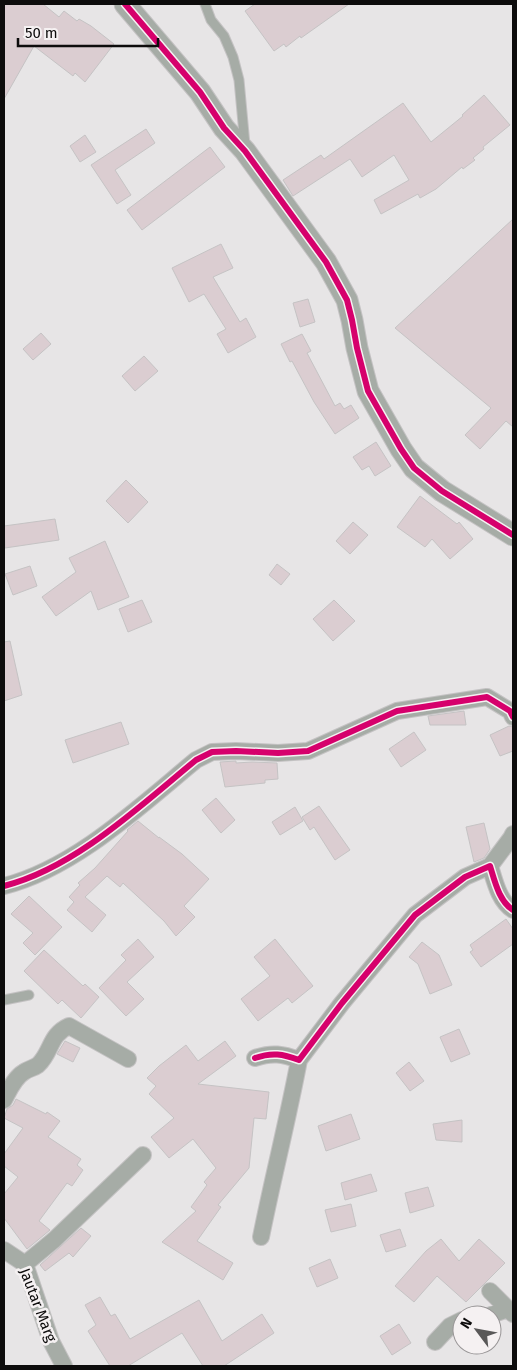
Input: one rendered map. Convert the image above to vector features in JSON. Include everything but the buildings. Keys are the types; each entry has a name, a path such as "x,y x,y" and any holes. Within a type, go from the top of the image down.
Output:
{"street":[{"path":"125,4 200,92 224,128 245,151 326,262 347,300 368,390 400,450 414,468 442,491 513,535"},
{"path":"4,886 23,881 54,868 97,839 196,760 212,752 278,753 308,751 397,710 487,697 510,711 513,717"},
{"path":"261,1236 272,1181 288,1122 300,1060 342,1003 415,915 465,877 490,866 513,834"},
{"path":"490,866 501,898 513,910"},
{"path":"4,1100 17,1078 23,1072 38,1066 54,1036 60,1030 69,1026 128,1059"},
{"path":"255,1058 267,1054 281,1054 300,1060"},
{"path":"25,1264 54,1240 143,1155"},
{"name":"Jautar Marg","path":"4,1250 25,1264 51,1341 64,1366"},
{"path":"490,1291 510,1312"},
{"path":"434,1342 452,1325"}],"lane":[{"path":"205,4 211,20 224,36 233,57 239,80 245,151"},
{"path":"4,1000 29,995"}],"cycle path":[{"path":"125,4 200,92 224,128 245,151 326,262 347,300 368,391 414,468 442,491 513,535"},
{"path":"4,886 56,865 106,834 196,760 212,752 278,753 308,751 397,711 487,697 510,711 513,717"},
{"path":"255,1058 277,1055 299,1060 342,1003 415,915 465,877 490,866 504,902 513,910"}]}
